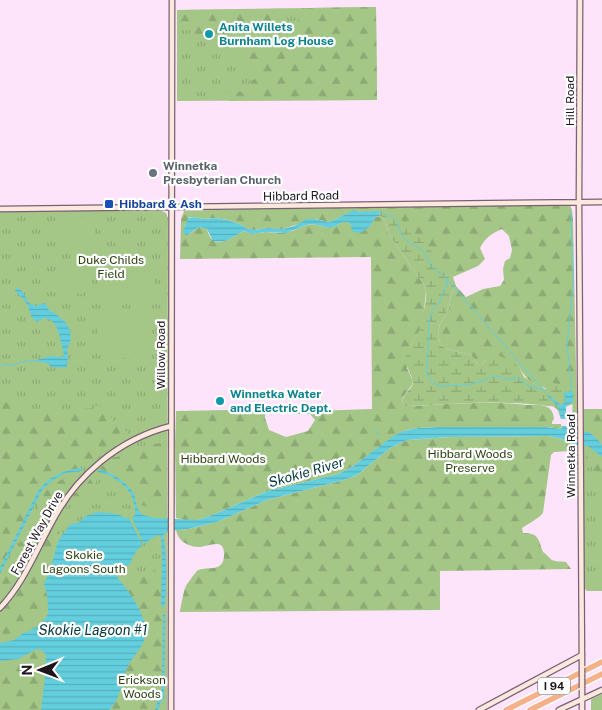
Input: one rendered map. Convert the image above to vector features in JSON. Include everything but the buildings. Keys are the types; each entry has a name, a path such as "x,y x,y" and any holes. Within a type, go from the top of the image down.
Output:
{"highway":[{"name":"I 94","path":"506,710 602,662"},
{"name":"I 94","path":"530,710 602,674"}],"street":[{"name":"Willow Road","path":"171,710 172,0"},
{"name":"Hill Road","path":"580,0 580,202"},
{"name":"Winnetka Road","path":"580,202 582,710"},
{"name":"Hibbard Road","path":"0,209 602,202"},
{"name":"Forest Way Drive","path":"0,608 20,583 62,504 84,477 101,461 126,444 147,433 171,426"},
{"path":"479,710 582,655"},
{"path":"559,710 602,690"}],"green space":[{"path":"376,7 377,100 177,101 177,10"},
{"path":"376,7 377,100 229,101 228,92 250,91 251,81 259,77 255,64 249,63 245,59 236,59 232,55 232,51 225,50 221,37 221,28 212,28 197,37 190,30 184,30 177,25 177,10 268,9 278,11 281,18 277,21 278,26 271,27 259,20 239,26 238,44 244,50 253,53 274,40 277,36 287,33 290,27 296,25 300,16 309,12 310,8"},
{"name":"Hibbard Woods","path":"570,205 573,219 576,420 572,418 573,390 549,389 535,385 524,375 519,367 486,360 482,364 478,364 471,355 446,349 440,343 438,333 440,324 449,307 451,295 456,286 466,297 483,289 500,286 504,280 503,269 505,261 510,258 512,250 509,236 502,229 489,236 482,244 480,248 485,259 478,266 453,277 386,211 369,213 353,211 330,222 314,219 283,229 268,228 254,230 227,220 189,217 184,228 188,235 197,229 204,228 207,229 212,239 220,242 228,240 243,231 253,234 265,232 280,233 313,224 330,228 343,222 348,222 351,225 372,223 375,217 380,216 386,223 389,235 423,283 426,291 423,320 419,332 411,345 407,368 413,381 403,397 402,403 406,406 482,403 542,405 552,411 554,419 552,424 561,424 562,429 546,427 439,427 403,431 352,467 338,474 268,491 198,520 176,518 176,411 228,410 228,412 265,412 269,430 286,437 308,431 315,420 310,414 286,414 283,412 372,409 371,257 180,259 181,219 184,211"},
{"path":"162,211 166,213 168,218 167,710 0,710 0,212"},
{"path":"379,211 396,214 453,277 456,286 451,295 449,307 440,324 438,333 440,343 446,349 471,355 478,364 482,364 495,356 501,356 519,367 524,377 545,389 552,383 570,386 573,389 573,404 565,407 565,419 561,419 557,410 552,406 542,405 484,402 405,406 402,403 404,396 413,383 406,364 406,357 420,329 426,291 423,283 389,235 386,223 380,216"},
{"path":"95,216 95,250 93,252 60,252 60,231 67,222 75,217"},
{"name":"Duke Childs Field","path":"150,250 155,295 149,305 100,302 98,272 104,259 118,251"},
{"path":"77,258 92,260 83,293 48,285 49,279 58,267 67,261"},
{"path":"130,311 151,311 150,359 97,355 97,325 112,315"},
{"path":"0,402 17,403 30,409 57,411 94,408 97,405 102,406 106,408 114,422 125,430 129,436 94,460 90,459 78,469 69,470 41,486 0,568"},
{"path":"584,409 602,409 602,591 587,591 583,587"},
{"path":"584,409 602,409 602,445 589,432 588,425 584,421"},
{"name":"Hibbard Woods","path":"548,436 562,439 574,447 570,451 554,452 551,455 543,513 522,528 523,533 532,534 539,540 543,552 552,560 566,562 571,569 440,571 440,610 180,612 185,588 188,583 200,569 213,568 220,565 223,562 224,550 219,544 191,546 181,540 176,530 217,522 267,500 357,475 390,448 407,440 450,437"},
{"path":"167,442 167,514 140,505 138,509 131,490 101,469 98,472 97,480 88,501 81,503 71,500 73,493 79,493 94,473 113,457 117,457 135,447"},
{"path":"590,447 602,457 602,477 587,461 586,454"},
{"path":"67,477 71,480 69,485 59,496 18,577 0,601 0,584 41,498 52,485"},
{"path":"53,528 59,531 60,538 45,588 48,604 46,615 43,620 17,639 0,643 0,611 20,586"},
{"name":"Erickson Woods","path":"166,533 167,710 158,710 163,696 165,704 165,617 163,613 162,688 155,710 109,710 116,702 127,667 142,644 145,629 141,614 134,600 119,580 117,574 122,569 136,581 140,579 143,573 149,570 154,570 162,575 161,604 164,608 166,572 163,536"},
{"path":"37,649 43,650 46,661 41,710 0,710 0,661 18,659"},
{"path":"602,694 602,710 591,710 591,699"}],"water":[{"path":"354,210 360,212 379,211 380,216 375,217 369,227 358,233 352,231 351,225 348,222 343,222 330,228 313,224 306,225 286,233 265,232 253,234 243,231 221,242 213,241 207,229 204,228 199,228 188,235 184,234 183,231 188,218 193,217 227,220 254,230 268,228 283,229 307,219 330,222"},
{"path":"17,288 22,291 29,303 36,306 45,303 49,310 67,324 71,339 67,350 67,367 59,368 47,363 33,361 50,356 62,357 64,355 63,348 55,324 44,318 37,322 34,320 26,302 15,291"},
{"path":"573,392 573,402 566,406 566,418 561,419 558,406 546,393 561,405 566,401 563,393"},
{"name":"Skokie Lagoon #1","path":"562,426 578,432 589,432 602,445 602,457 588,446 573,445 562,439 548,436 450,437 407,440 390,448 357,475 344,480 267,500 217,522 188,529 169,531 163,536 166,572 164,608 161,604 161,537 157,535 144,544 142,541 142,546 135,553 131,563 120,570 117,575 140,610 145,624 145,637 128,666 118,697 109,710 41,710 46,655 42,650 37,649 18,659 0,661 0,643 14,640 28,632 45,619 48,614 47,594 44,584 60,538 71,524 78,523 86,516 97,512 120,515 129,518 140,540 142,540 132,518 135,512 131,494 116,479 97,472 101,469 117,477 127,485 134,494 138,510 143,515 155,518 198,520 268,491 338,474 352,467 403,431 439,427 546,427 562,429"},
{"path":"84,468 79,472 59,476 42,490 0,574 0,568 41,487 51,478 63,472"},
{"path":"163,613 165,614 164,709 163,696 158,710 155,710 162,688"}],"waterway":[{"path":"571,212 573,284 567,345 572,393"},
{"path":"379,213 392,217 395,220 405,239 424,252 429,263 447,279 546,393"},
{"path":"447,279 447,284 439,303 433,309 429,320 427,370 428,376 433,383 440,386 466,385 496,376 507,379 517,378 529,386 541,389"},
{"path":"0,368 4,364 13,365 25,361 34,361"},
{"path":"375,430 379,435"}],"place":[{"name":"Anita Willets Burnham Log House","path":"209,34"},
{"name":"Winnetka Presbyterian Church","path":"153,173"},
{"name":"Hibbard & Ash","path":"109,204"},
{"name":"Winnetka Water and Electric Dept.","path":"220,401"}],"park label":[{"name":"Hibbard Woods Preserve","path":"470,461"},
{"name":"Skokie Lagoons South","path":"84,562"}],"water label":[{"name":"Skokie River","path":"306,472"}]}
